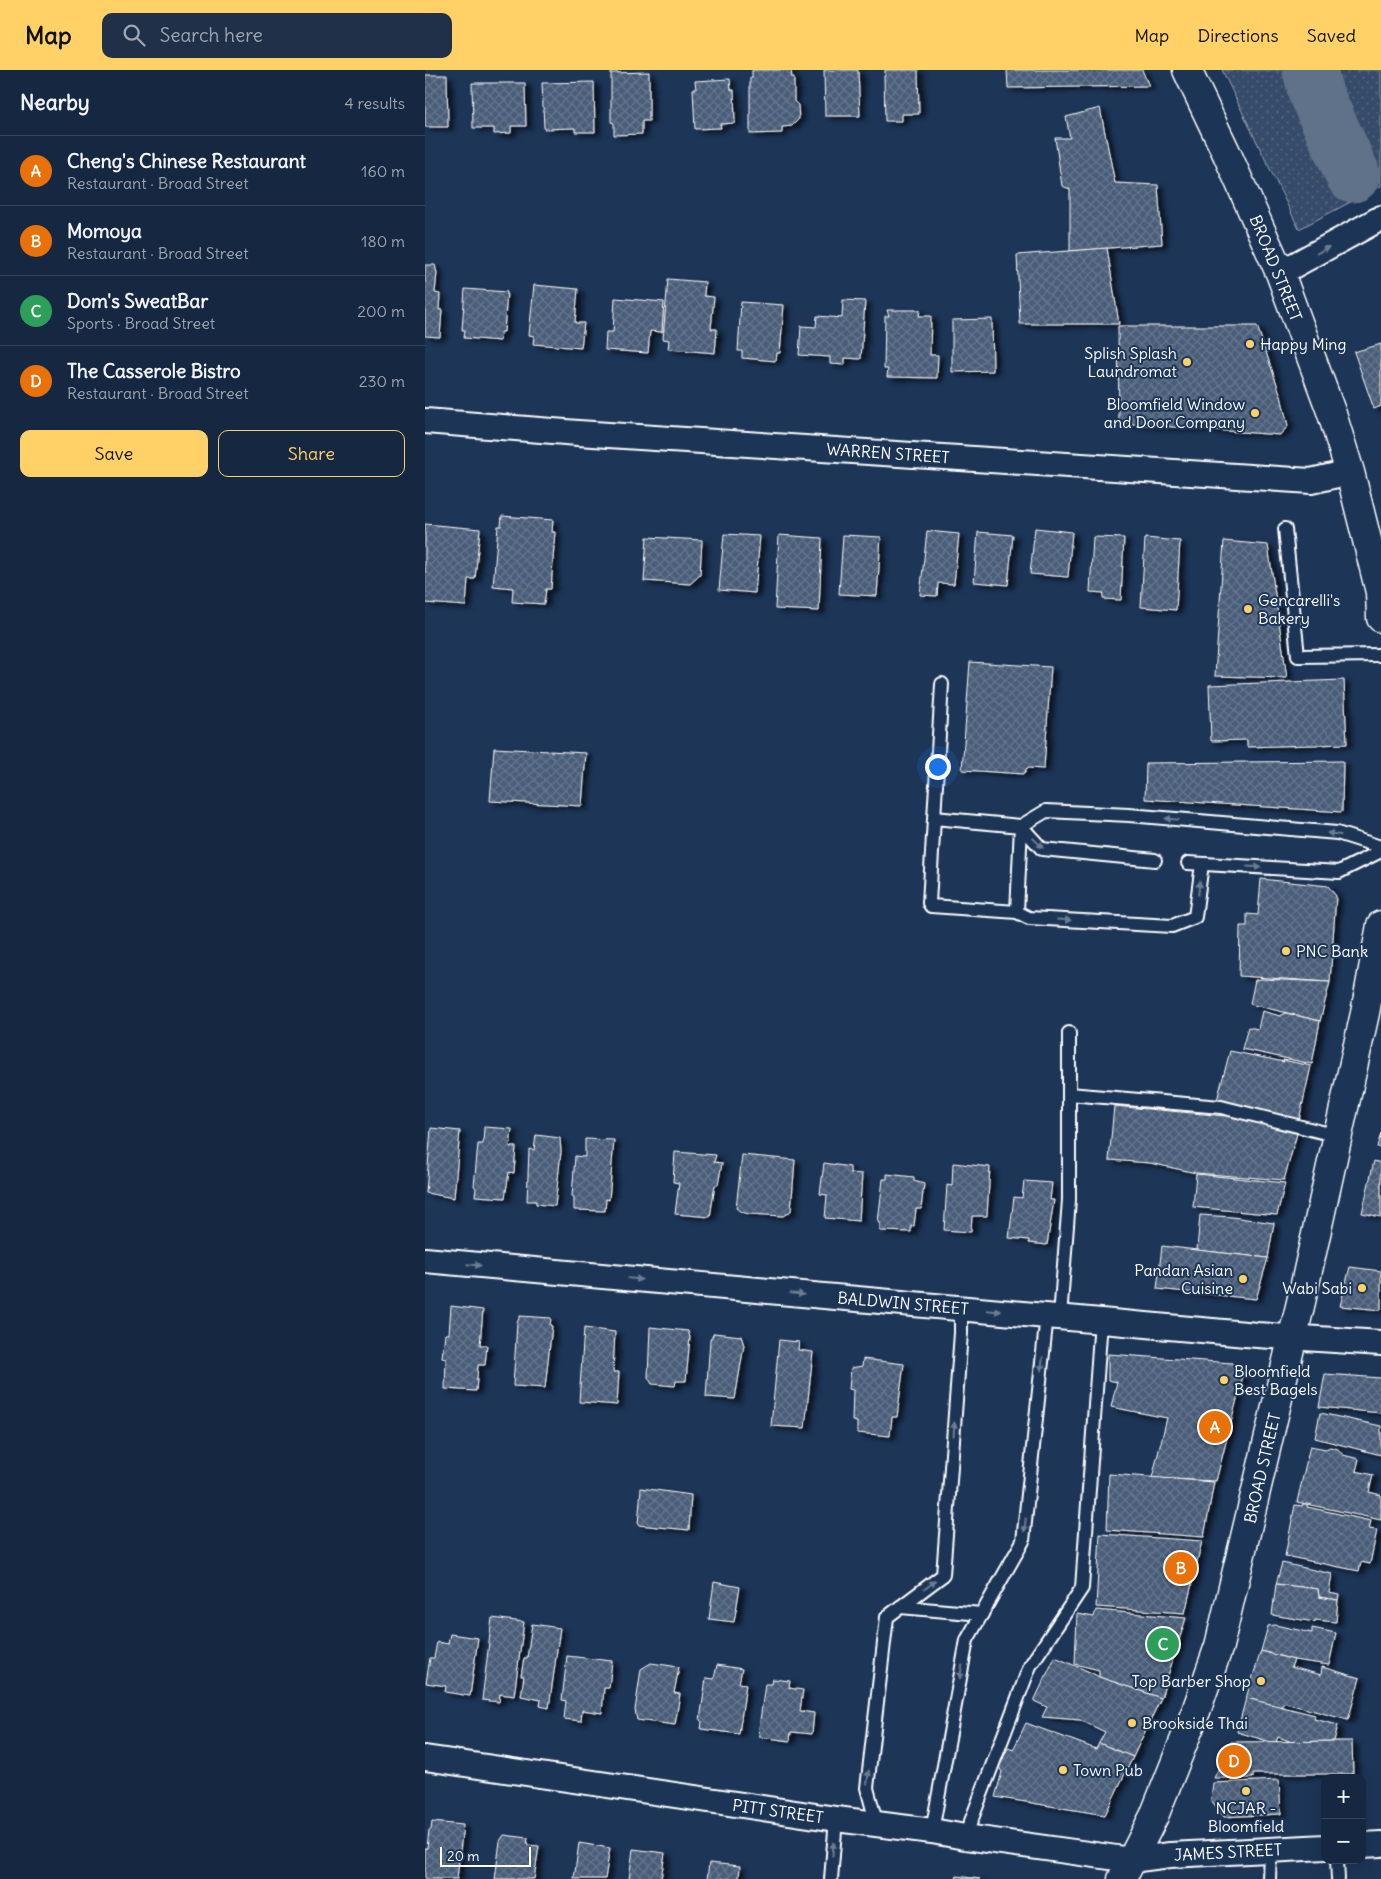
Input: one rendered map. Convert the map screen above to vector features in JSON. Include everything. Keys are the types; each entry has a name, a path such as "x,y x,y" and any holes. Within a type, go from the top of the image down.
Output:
{"main road":[{"name":"BROAD STREET","path":"1187,70 1280,273 1332,414 1351,472 1380,592 1381,618"},
{"name":"BROAD STREET","path":"1127,1870 1153,1816 1196,1711 1219,1646 1293,1337 1365,1013 1381,925"}],"street":[{"path":"1280,273 1381,218"},
{"name":"WARREN STREET","path":"425,421 608,435 1311,481 1351,472"},
{"name":"BALDWIN STREET","path":"425,1260 1293,1337 1381,1343"},
{"name":"PITT STREET","path":"425,1758 836,1820 932,1831 1127,1870"},
{"path":"1366,1845 1381,1844"},
{"name":"JAMES STREET","path":"1127,1870 1171,1855 1321,1846"}],"lane":[{"path":"1285,529 1298,656 1381,655"},
{"path":"942,684 929,903 931,906 1017,912 1029,918 1172,926 1195,917 1202,864"},
{"path":"934,818 1021,826 1046,811 1129,815 1337,833 1381,847"},
{"path":"1021,826 1042,849 1155,860"},
{"path":"1017,912 1021,826"},
{"path":"1188,863 1339,872 1381,851"},
{"path":"932,1831 967,1640 1023,1541 1069,1200 1069,1033"},
{"path":"1069,1094 1221,1107 1338,1136"},
{"path":"877,1824 867,1788 887,1617 943,1575 961,1333 961,1308"},
{"path":"965,1837 1030,1666 1082,1588 1101,1320"},
{"path":"901,1607 982,1614"},
{"path":"831,1879 836,1820"},
{"path":"1269,1879 1270,1850"},
{"path":"1337,1864 1338,1879"}],"shaded area":[{"path":"1222,70 1381,70 1381,186 1299,229"}],"building":[{"path":"752,70 791,70 792,78 794,78 794,101 798,105 799,119 792,126 782,127 782,133 750,134 750,78 752,78"},
{"path":"824,70 858,70 860,116 825,116"},
{"path":"885,70 918,70 919,114 902,114 902,121 885,121"},
{"path":"1007,70 1142,70 1149,86 1008,88"},
{"path":"649,72 649,121 642,121 642,134 614,135 614,123 611,122 611,73"},
{"path":"425,75 447,75 448,127 425,127"},
{"path":"730,79 731,90 734,90 735,123 720,124 721,128 695,129 693,89 696,89 695,81"},
{"path":"594,82 595,132 575,132 575,128 544,129 542,83"},
{"path":"472,83 525,83 526,126 511,126 511,133 494,134 494,128 473,128"},
{"path":"1100,108 1115,183 1158,185 1162,244 1070,251 1070,189 1062,186 1055,138 1070,138 1066,117"},
{"path":"1107,248 1119,324 1020,324 1017,255"},
{"path":"425,265 435,265 437,273 435,293 440,294 439,310 442,310 440,337 425,336"},
{"path":"668,279 705,282 704,296 714,297 711,329 717,329 715,353 668,349 669,340 663,339"},
{"path":"534,285 578,289 575,323 584,323 581,348 533,344 534,336 529,335"},
{"path":"465,289 507,292 504,332 501,332 500,341 464,338 465,330 462,330"},
{"path":"615,298 664,302 662,332 650,331 648,353 605,350 606,332 613,332"},
{"path":"843,300 865,301 861,359 845,358 845,365 830,364 830,357 799,355 801,326 816,327 817,316 842,318"},
{"path":"741,302 784,305 780,353 777,353 776,361 742,358 742,351 738,351"},
{"path":"887,310 920,310 919,316 931,316 930,355 938,355 937,378 887,377 888,369 884,369 885,316 889,316"},
{"path":"992,319 993,371 952,372 952,320"},
{"path":"1118,326 1257,326 1281,396 1288,426 1280,435 1119,423"},
{"path":"1381,344 1381,406 1374,409 1354,352"},
{"path":"502,516 553,520 552,532 555,532 551,589 546,589 544,604 512,602 513,588 493,586 498,526 501,526"},
{"path":"425,524 480,529 475,579 468,579 466,606 425,603"},
{"path":"1035,528 1072,532 1068,577 1030,574"},
{"path":"927,531 959,534 954,584 938,583 937,596 920,595"},
{"path":"978,532 1013,535 1008,585 974,582"},
{"path":"724,534 760,536 755,593 719,590"},
{"path":"779,535 822,538 819,611 775,609"},
{"path":"843,535 881,537 877,596 839,594"},
{"path":"647,537 702,540 700,575 690,584 644,581"},
{"path":"1093,537 1124,538 1121,600 1103,599 1104,593 1090,592"},
{"path":"1145,538 1180,541 1176,610 1141,607"},
{"name":"Gencarelli's Bakery","path":"1224,541 1268,545 1287,678 1215,676"},
{"path":"970,662 1051,667 1044,769 1027,768 1024,774 962,770"},
{"path":"1344,680 1347,744 1247,747 1247,740 1211,741 1209,685"},
{"path":"494,748 586,753 582,806 490,801"},
{"path":"1343,761 1342,812 1145,799 1146,763"},
{"name":"PNC Bank","path":"1261,879 1328,886 1336,896 1330,982 1239,976 1240,926 1247,926 1247,914 1258,915"},
{"path":"1255,980 1330,982 1320,1021 1250,1004"},
{"path":"1262,1011 1280,1016 1286,1013 1320,1021 1312,1064 1242,1049 1248,1027 1258,1029"},
{"path":"1230,1051 1311,1066 1299,1120 1217,1100"},
{"path":"1114,1106 1226,1116 1227,1114 1298,1130 1284,1180 1196,1173 1150,1163 1109,1160"},
{"path":"484,1127 512,1129 510,1147 516,1147 514,1173 509,1172 505,1198 475,1196 476,1188 474,1186 478,1144 483,1144"},
{"path":"431,1128 460,1131 454,1198 426,1193"},
{"path":"1381,1133 1381,1148 1377,1147"},
{"path":"536,1135 560,1138 561,1152 555,1206 536,1204 536,1201 527,1201 529,1149 534,1150"},
{"path":"585,1139 614,1140 609,1200 606,1199 605,1211 574,1210 574,1197 572,1196 575,1156 585,1157"},
{"path":"675,1152 716,1155 714,1162 722,1163 718,1185 715,1185 710,1217 675,1214 679,1183 673,1182"},
{"path":"742,1155 795,1160 791,1211 783,1216 749,1214 741,1212 736,1208"},
{"path":"1374,1161 1381,1163 1381,1217 1362,1213"},
{"path":"824,1163 850,1167 850,1173 862,1174 859,1221 825,1218 827,1195 820,1194"},
{"path":"953,1163 990,1167 987,1216 972,1216 971,1232 944,1230 947,1185 952,1186"},
{"path":"887,1174 914,1177 914,1181 924,1184 921,1209 916,1209 914,1226 911,1226 911,1232 880,1231 880,1222 878,1222 883,1179 887,1179"},
{"path":"1196,1174 1285,1183 1277,1215 1193,1207"},
{"path":"1024,1181 1052,1183 1050,1200 1054,1200 1047,1245 1029,1243 1029,1240 1009,1238 1014,1197 1022,1198"},
{"path":"1200,1215 1274,1223 1268,1258 1197,1250"},
{"path":"1162,1246 1268,1258 1256,1299 1157,1289"},
{"path":"1350,1267 1381,1271 1381,1310 1340,1306"},
{"path":"451,1306 483,1310 480,1345 487,1345 485,1365 478,1365 476,1391 445,1389 446,1359 442,1357 445,1334 449,1334"},
{"path":"520,1316 551,1318 550,1325 552,1326 545,1388 513,1386 517,1323"},
{"path":"650,1327 688,1331 690,1337 686,1381 676,1381 675,1386 652,1384 648,1377"},
{"path":"584,1328 615,1332 613,1372 619,1372 617,1405 579,1402"},
{"path":"714,1333 741,1336 744,1345 735,1399 706,1397 710,1340"},
{"path":"779,1340 799,1342 798,1350 813,1352 805,1428 771,1426"},
{"path":"1108,1354 1232,1363 1243,1376 1216,1481 1152,1478 1167,1418 1111,1407 1117,1382 1108,1380"},
{"path":"863,1359 904,1364 897,1417 892,1417 890,1436 857,1433 857,1422 852,1421 853,1390 849,1389 851,1368 862,1366"},
{"path":"1325,1374 1381,1378 1381,1413 1319,1407"},
{"path":"1320,1413 1381,1426 1381,1455 1315,1438"},
{"path":"1310,1446 1338,1449 1343,1455 1359,1459 1356,1471 1373,1475 1369,1492 1381,1495 1381,1520 1297,1502"},
{"path":"1109,1474 1214,1482 1204,1537 1107,1530"},
{"path":"641,1488 691,1495 689,1530 638,1525"},
{"path":"1307,1504 1307,1507 1371,1521 1369,1529 1377,1530 1370,1564 1361,1562 1359,1571 1285,1556 1295,1505 1302,1506"},
{"path":"1100,1534 1202,1541 1185,1613 1096,1607"},
{"path":"1282,1563 1332,1574 1329,1593 1339,1595 1338,1600 1319,1597 1318,1589 1276,1584"},
{"path":"714,1582 740,1587 734,1622 709,1619"},
{"path":"1276,1584 1318,1589 1319,1597 1338,1600 1336,1622 1315,1620 1315,1622 1272,1615"},
{"path":"1096,1610 1186,1618 1161,1698 1099,1677 1099,1670 1075,1664 1077,1614 1094,1617"},
{"path":"492,1618 524,1622 514,1696 500,1694 499,1702 482,1700"},
{"path":"532,1624 560,1628 549,1708 540,1706 541,1700 521,1696 524,1676 521,1676 524,1658 527,1658"},
{"path":"1275,1625 1312,1633 1312,1628 1336,1633 1329,1665 1294,1660 1261,1651 1268,1626"},
{"path":"450,1634 478,1638 470,1696 445,1692 446,1686 426,1683 430,1658 434,1658 437,1642 448,1644"},
{"path":"1261,1651 1294,1660 1291,1667 1321,1675 1322,1667 1360,1678 1348,1720 1285,1703 1280,1707 1246,1698"},
{"path":"567,1656 612,1661 609,1688 604,1688 602,1713 582,1710 581,1721 564,1719 566,1701 562,1700"},
{"path":"1055,1657 1099,1677 1161,1698 1133,1757 1099,1743 1105,1732 1080,1720 1042,1717 1047,1707 1034,1701"},
{"path":"651,1663 679,1667 674,1693 680,1694 675,1725 637,1720 635,1710 641,1669"},
{"path":"717,1665 742,1669 739,1683 746,1684 739,1734 701,1729 702,1722 700,1720 706,1678 714,1679"},
{"path":"773,1679 790,1681 789,1688 803,1690 800,1711 814,1713 812,1734 791,1732 790,1741 760,1737 759,1728 765,1684 772,1684"},
{"path":"1246,1698 1315,1715 1314,1719 1338,1725 1334,1741 1292,1742 1278,1737 1276,1742 1271,1742 1237,1732"},
{"name":"Town Pub","path":"1026,1723 1096,1749 1099,1743 1133,1757 1105,1815 995,1797 1002,1772 999,1767 1008,1748 1013,1750"},
{"path":"1352,1741 1353,1774 1253,1774 1253,1778 1214,1778 1231,1742"},
{"name":"NCJAR - Bloomfield","path":"1279,1780 1281,1814 1224,1817 1211,1800 1213,1783"},
{"path":"432,1822 463,1825 457,1879 425,1879 425,1848 427,1848"},
{"path":"504,1835 528,1838 527,1845 539,1846 534,1879 495,1879 500,1841"},
{"path":"579,1843 610,1848 605,1879 574,1879"},
{"path":"633,1849 665,1853 661,1879 629,1879"},
{"path":"709,1863 740,1866 739,1879 707,1879"},
{"path":"957,1876 980,1879 956,1879"}],"waterway":[{"path":"1310,70 1316,94 1353,175"}],"place":[{"name":"Happy Ming","path":"1250,344"},
{"name":"Splish Splash Laundromat","path":"1187,362"},
{"name":"Bloomfield Window and Door Company","path":"1255,413"},
{"name":"Gencarelli's Bakery","path":"1248,609"},
{"name":"PNC Bank","path":"1286,951"},
{"name":"Pandan Asian Cuisine","path":"1243,1279"},
{"name":"Wabi Sabi","path":"1362,1288"},
{"name":"Bloomfield Best Bagels","path":"1224,1380"},
{"name":"Cheng's Chinese Restaurant","path":"1215,1427"},
{"name":"Momoya","path":"1181,1568"},
{"name":"Dom's SweatBar","path":"1163,1644"},
{"name":"Top Barber Shop","path":"1261,1681"},
{"name":"Brookside Thai","path":"1132,1723"},
{"name":"The Casserole Bistro","path":"1234,1761"},
{"name":"Town Pub","path":"1063,1770"},
{"name":"NCJAR - Bloomfield","path":"1246,1791"}]}
